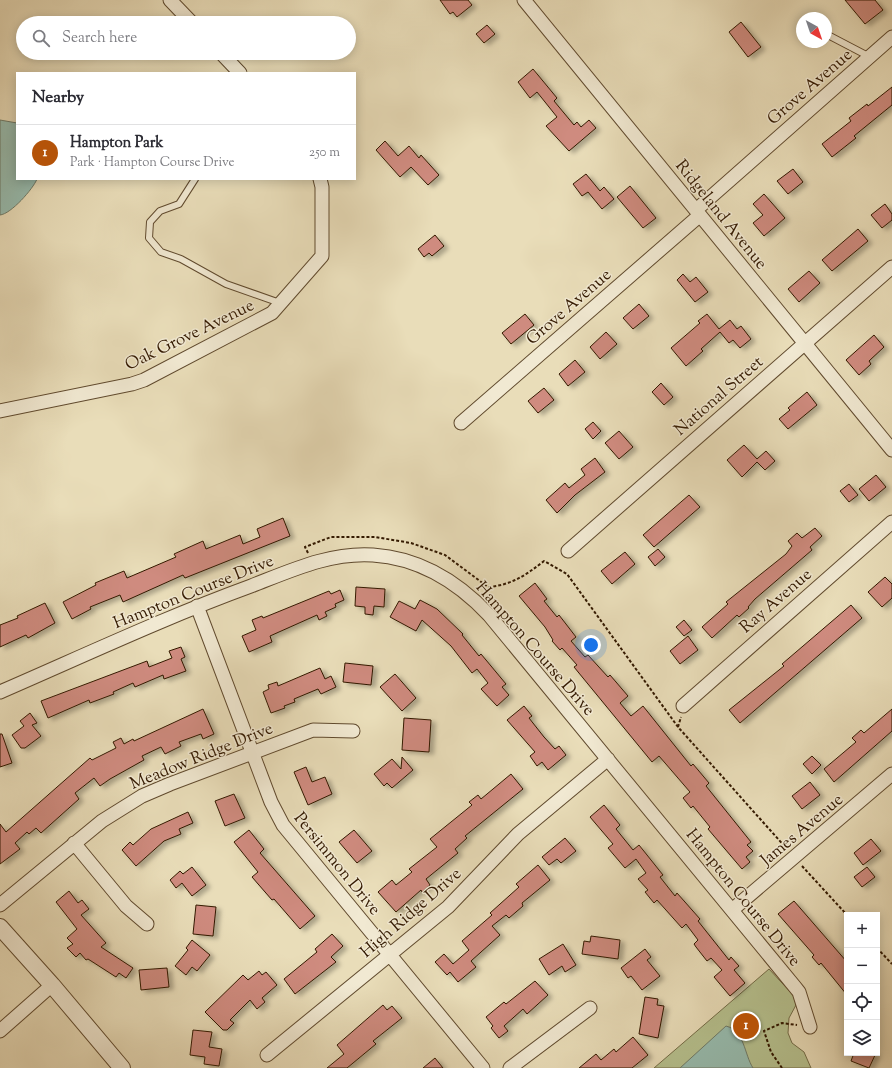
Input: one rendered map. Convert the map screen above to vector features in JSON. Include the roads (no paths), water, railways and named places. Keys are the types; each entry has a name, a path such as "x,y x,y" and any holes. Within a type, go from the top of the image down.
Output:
{"street":[{"path":"170,0 185,16"},
{"name":"Ridgeland Avenue","path":"524,0 892,450"},
{"name":"Grove Avenue","path":"461,423 892,37"},
{"path":"228,60 239,72"},
{"name":"Oak Grove Avenue","path":"0,411 144,380 272,313 322,256 322,187 320,180"},
{"name":"National Street","path":"568,551 892,267"},
{"name":"Ray Avenue","path":"683,706 892,522"},
{"name":"Hampton Course Drive","path":"0,692 197,606 312,563 347,556 373,555 424,567 457,585 474,599 489,615 799,992 810,1027"},
{"name":"Persimmon Drive","path":"197,606 254,752 271,802 283,825 483,1068"},
{"name":"Meadow Ridge Drive","path":"0,905 74,843 114,812 142,796 313,730 353,731"},
{"name":"High Ridge Drive","path":"267,1055 448,907 518,834 608,759"},
{"name":"James Avenue","path":"732,910 892,774"},
{"path":"74,843 126,906 147,924"},
{"path":"0,927 52,985 122,1068"},
{"path":"0,1031 52,985"},
{"path":"510,1068 590,1008"}],"lane":[{"path":"832,37 870,57"},
{"path":"194,180 179,204 160,211 150,222 150,238 161,252 181,259 226,284 280,303"}],"water":[{"path":"0,120 16,123 16,180 36,180 31,189 15,206 5,214 0,215"},
{"path":"726,1026 737,1033 741,1038 753,1068 680,1068"}],"place":[{"name":"Hampton Park","path":"746,1026"}]}
